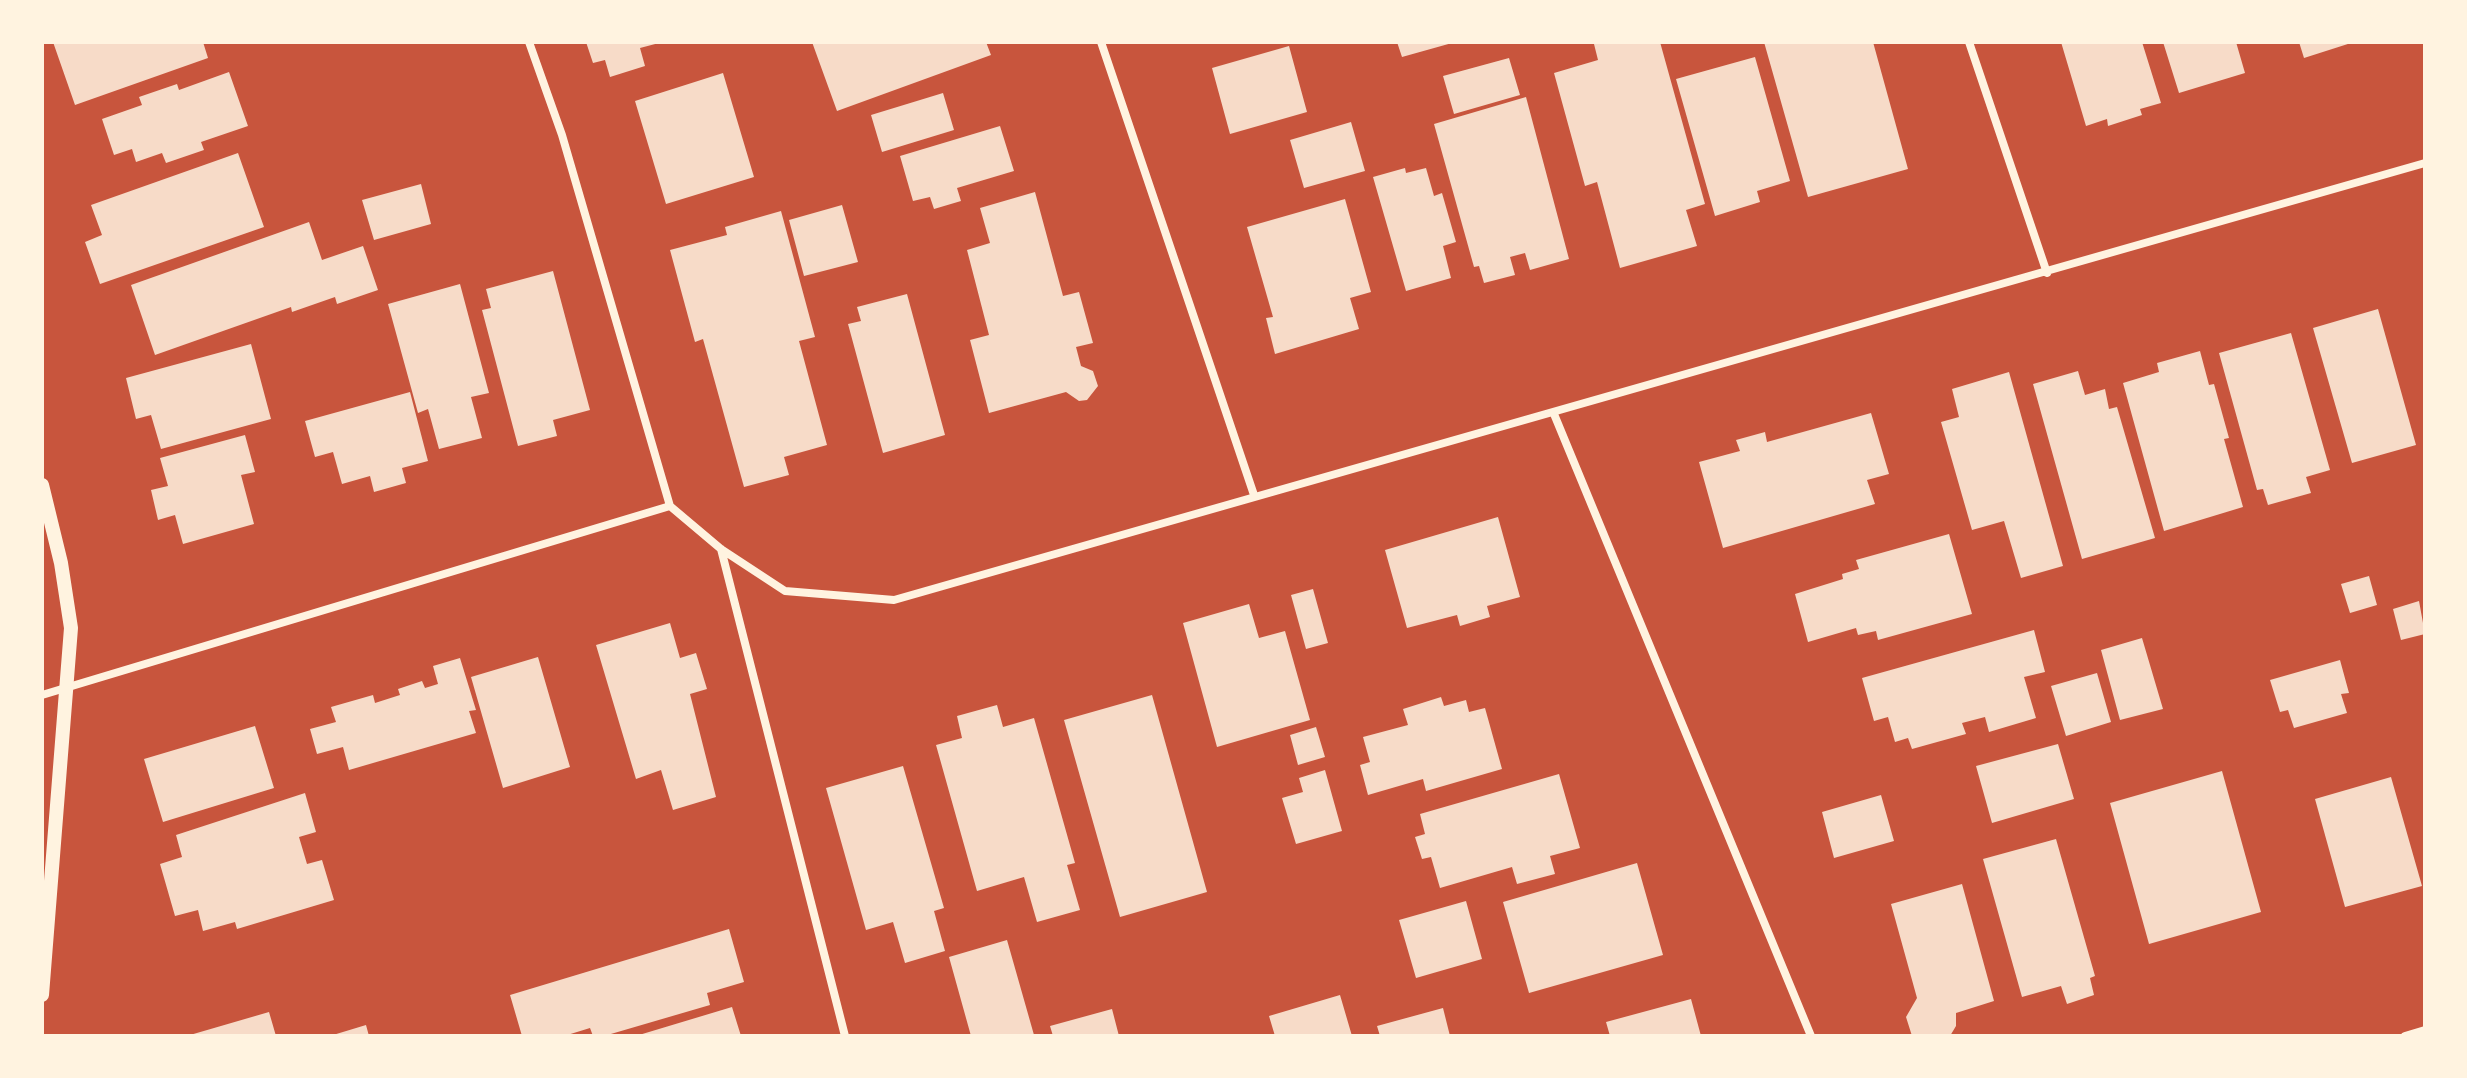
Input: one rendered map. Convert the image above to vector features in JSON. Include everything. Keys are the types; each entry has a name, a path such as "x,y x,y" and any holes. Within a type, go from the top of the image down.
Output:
{"street":[{"path":"529,42 562,135 670,506 721,549 785,591 894,600 2425,163"},
{"path":"1101,42 1254,495"},
{"path":"1969,42 2047,273"},
{"path":"1554,414 1811,1036"},
{"path":"42,485 70,607 42,995"},
{"path":"42,695 670,506"},
{"path":"721,549 845,1036"},
{"path":"2405,1036 2425,1030"}],"building":[{"path":"53,42 203,42 208,58 75,105"},
{"path":"586,42 659,43 640,48 645,66 610,77 605,60 593,63"},
{"path":"812,42 986,42 991,55 837,111"},
{"path":"1397,42 1452,42 1452,43 1402,57"},
{"path":"1660,42 1705,204 1686,210 1697,246 1620,268 1597,182 1585,186 1554,73 1598,60 1594,44"},
{"path":"1764,42 1873,42 1908,169 1808,197"},
{"path":"2061,42 2142,42 2161,103 2140,109 2142,115 2108,126 2107,119 2086,126"},
{"path":"2163,42 2236,42 2245,73 2179,93"},
{"path":"2299,42 2351,42 2351,43 2304,58"},
{"path":"1289,46 1307,112 1230,134 1212,68"},
{"path":"1755,57 1790,181 1757,191 1760,202 1715,216 1676,79"},
{"path":"1509,58 1520,95 1454,114 1443,76"},
{"path":"229,72 248,126 201,142 204,150 166,163 162,153 136,162 132,149 114,155 102,119 142,105 139,97 177,84 179,90"},
{"path":"723,73 754,177 666,204 635,101"},
{"path":"943,93 954,130 882,152 871,115"},
{"path":"1526,97 1569,259 1530,270 1525,253 1510,257 1515,275 1484,283 1479,266 1474,267 1434,124"},
{"path":"1351,122 1365,171 1304,188 1290,140"},
{"path":"1000,126 1014,171 957,188 961,201 934,209 930,197 913,201 900,156"},
{"path":"238,153 264,227 100,284 85,242 102,235 91,205"},
{"path":"1405,168 1406,173 1426,168 1434,196 1442,193 1456,242 1443,246 1451,278 1406,291 1373,177"},
{"path":"421,184 431,224 374,240 362,200"},
{"path":"1035,192 1063,296 1079,292 1093,343 1076,347 1081,366 1093,371 1098,386 1087,400 1079,401 1066,392 989,413 970,340 989,335 967,250 990,243 980,208"},
{"path":"1345,199 1371,292 1350,298 1359,329 1275,354 1266,318 1273,317 1247,227"},
{"path":"842,205 858,262 804,276 789,220"},
{"path":"781,211 815,337 799,341 827,445 784,457 789,475 744,487 703,339 695,342 670,250 727,235 725,227"},
{"path":"309,222 322,260 363,246 378,290 337,304 335,297 292,312 291,307 155,355 131,285"},
{"path":"553,271 590,410 553,420 557,436 518,446 482,310 491,308 486,289"},
{"path":"460,284 489,393 471,397 482,438 439,449 428,409 418,413 388,304"},
{"path":"907,294 945,435 883,453 848,324 861,321 857,307"},
{"path":"2378,309 2416,445 2352,463 2313,328"},
{"path":"2291,333 2330,470 2306,477 2311,493 2268,505 2263,489 2257,490 2219,353"},
{"path":"251,344 271,419 161,449 151,415 136,419 126,378"},
{"path":"2200,351 2209,385 2214,384 2229,438 2224,439 2243,507 2164,531 2123,383 2159,372 2157,363"},
{"path":"2078,371 2085,395 2105,389 2109,409 2117,407 2155,538 2082,559 2033,384"},
{"path":"2009,372 2063,566 2021,578 2004,521 1972,530 1941,422 1959,417 1952,389"},
{"path":"410,392 428,461 402,468 406,483 374,492 370,476 342,484 333,452 315,457 305,421"},
{"path":"1871,413 1889,474 1867,480 1875,504 1723,548 1699,462 1740,451 1736,440 1765,432 1767,442"},
{"path":"245,435 255,472 241,475 254,524 183,544 175,515 158,520 151,490 168,486 160,458"},
{"path":"1498,517 1520,597 1487,606 1490,617 1460,626 1457,615 1407,628 1385,550"},
{"path":"1949,534 1972,614 1878,640 1876,631 1858,635 1856,628 1808,642 1795,594 1843,579 1842,574 1859,569 1856,560"},
{"path":"2369,576 2377,605 2350,613 2341,584"},
{"path":"1313,589 1328,643 1306,649 1291,595"},
{"path":"2419,601 2425,634 2401,640 2393,609"},
{"path":"1249,604 1259,638 1285,631 1310,720 1217,747 1183,623"},
{"path":"670,623 680,658 696,653 707,689 690,694 716,797 673,810 661,770 636,779 596,645"},
{"path":"2034,630 2045,672 2024,677 2036,718 1989,732 1985,717 1962,723 1966,734 1912,749 1908,738 1895,742 1888,717 1874,721 1862,678"},
{"path":"2142,638 2163,709 2120,720 2101,650"},
{"path":"538,657 570,767 503,788 471,677"},
{"path":"460,658 476,710 469,711 476,733 349,770 343,747 317,754 310,729 336,722 331,707 373,695 375,703 400,695 398,689 422,681 425,688 438,684 433,666"},
{"path":"2340,660 2349,693 2341,694 2347,713 2294,728 2288,710 2280,712 2270,680"},
{"path":"2097,673 2111,722 2066,736 2051,686"},
{"path":"1152,695 1207,892 1120,917 1064,720"},
{"path":"1441,697 1444,706 1466,700 1469,712 1485,708 1502,769 1426,791 1423,779 1368,795 1360,765 1370,762 1363,737 1408,725 1403,709"},
{"path":"997,705 1003,727 1034,718 1075,863 1067,865 1080,910 1037,922 1024,877 977,891 936,745 962,738 957,716"},
{"path":"255,726 274,788 163,822 144,759"},
{"path":"1316,727 1325,757 1298,765 1290,735"},
{"path":"2058,744 2074,799 1992,823 1976,766"},
{"path":"903,766 944,908 934,911 945,951 905,963 893,922 866,930 826,788"},
{"path":"1325,770 1342,831 1296,844 1282,798 1303,792 1299,778"},
{"path":"2222,771 2261,912 2149,944 2110,803"},
{"path":"1559,774 1580,848 1550,856 1555,874 1517,884 1512,867 1440,888 1431,857 1422,859 1415,837 1425,834 1420,814"},
{"path":"2391,777 2422,886 2345,907 2315,799"},
{"path":"305,793 316,832 299,837 307,864 322,860 334,900 237,929 235,922 203,931 198,910 175,916 160,864 182,857 176,835"},
{"path":"1881,795 1894,841 1834,858 1822,812"},
{"path":"2056,839 2095,976 2090,978 2094,995 2067,1004 2061,986 2022,997 1983,859"},
{"path":"1637,863 1663,955 1529,993 1503,902"},
{"path":"1962,884 1994,1001 1956,1013 1956,1026 1950,1036 1912,1036 1906,1017 1917,998 1891,904"},
{"path":"1466,901 1482,959 1416,978 1399,920"},
{"path":"729,929 744,982 707,993 710,1005 604,1036 593,1036 590,1028 564,1036 522,1036 510,995"},
{"path":"1007,940 1034,1035 971,1036 949,957"},
{"path":"1340,995 1352,1036 1275,1036 1269,1016"},
{"path":"1691,999 1701,1036 1610,1036 1606,1022"},
{"path":"732,1007 741,1036 639,1036 639,1035"},
{"path":"1443,1008 1450,1036 1380,1036 1377,1026"},
{"path":"1112,1009 1119,1036 1053,1036 1050,1026"},
{"path":"269,1012 276,1036 190,1036 190,1035"},
{"path":"366,1025 369,1036 333,1035"}]}
